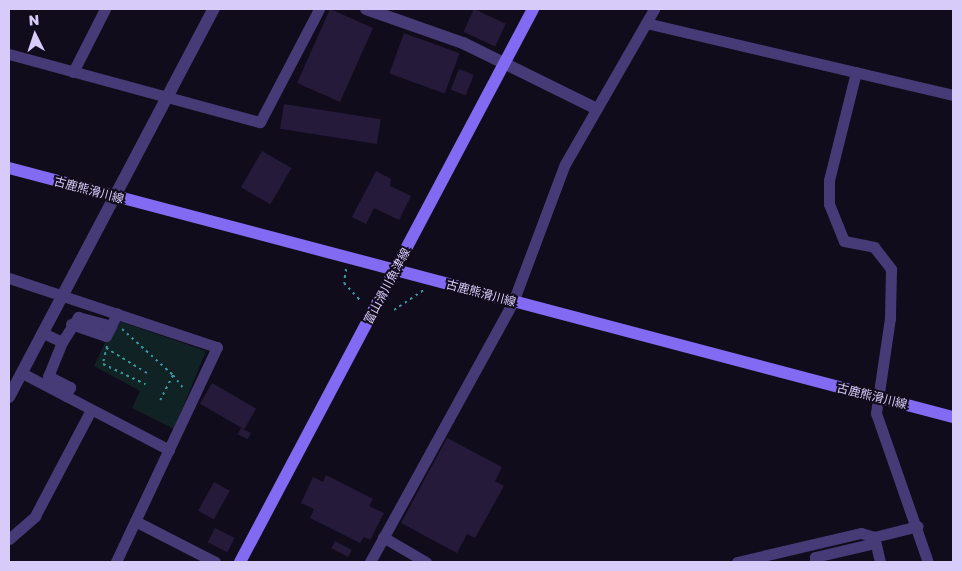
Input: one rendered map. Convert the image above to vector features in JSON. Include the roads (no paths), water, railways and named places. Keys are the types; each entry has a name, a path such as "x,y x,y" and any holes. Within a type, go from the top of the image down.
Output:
{"main road":[{"name":"富山滑川魚津線","path":"240,562 533,9"},
{"name":"古鹿熊滑川線","path":"9,168 953,417"}],"street":[{"path":"72,72 105,9"},
{"path":"9,397 214,9"},
{"path":"9,54 167,100 260,122 319,9"},
{"path":"366,9 505,62 597,109"},
{"path":"370,562 513,302 565,164 654,9"},
{"path":"646,23 953,95"},
{"path":"856,72 828,193 844,241 874,247 891,269 890,318 876,397 876,413 918,526 928,562"},
{"path":"9,278 218,347 116,562"},
{"path":"66,396 70,387 48,376 71,324 78,317 110,336 121,315"},
{"path":"42,333 62,342"},
{"path":"22,373 169,450"},
{"path":"9,539 35,516 91,410"},
{"path":"136,521 215,562"},
{"path":"815,562 815,557 918,526"},
{"path":"738,562 861,533 874,540 880,562"},
{"path":"383,537 426,562"}]}
